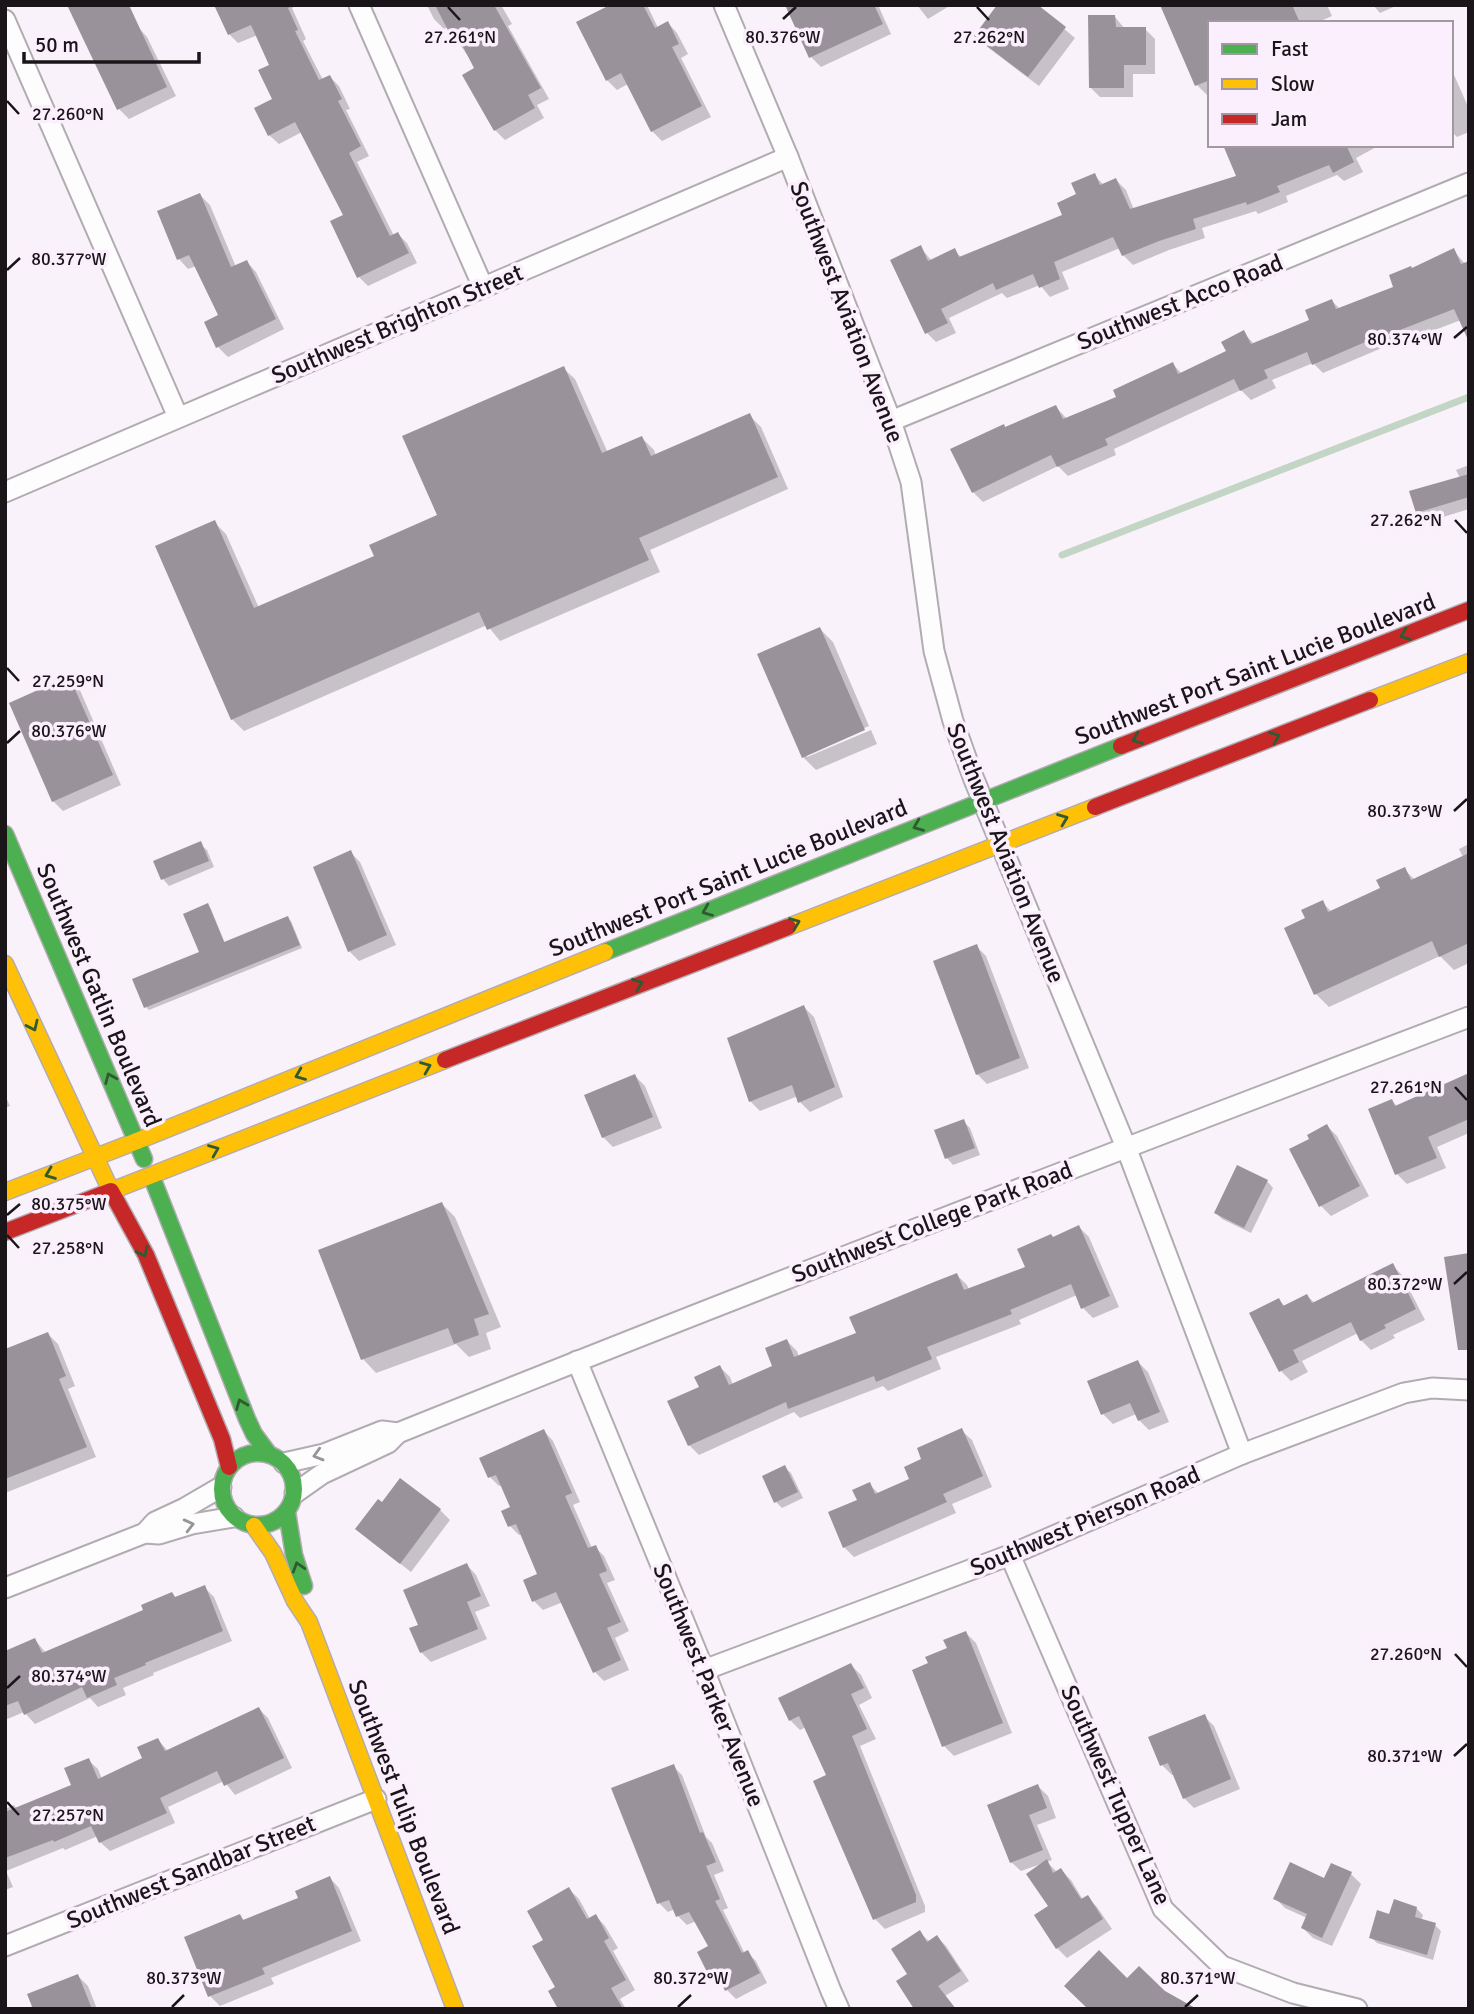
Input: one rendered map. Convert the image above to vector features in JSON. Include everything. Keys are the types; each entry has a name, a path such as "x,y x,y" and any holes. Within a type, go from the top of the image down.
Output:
{"main road":[{"name":"Southwest Port Saint Lucie Boulevard","path":"5,1192 981,800 1469,610"},
{"path":"5,1232 1469,662"},
{"name":"Southwest Gatlin Boulevard","path":"5,834 151,1175"},
{"path":"5,964 94,1157 146,1255 222,1439 229,1467"},
{"path":"151,1175 254,1434 291,1474 295,1493 287,1512 269,1524 254,1526 242,1522 234,1517 223,1496 221,1487 224,1475 229,1467 246,1455 257,1452 276,1458"},
{"name":"Southwest Tulip Boulevard","path":"287,1512 294,1555 310,1607 309,1622"},
{"name":"Southwest Tulip Boulevard","path":"254,1526 278,1562 299,1611 309,1622 455,2009"}],"street":[{"path":"359,5 483,287"},
{"name":"Southwest Aviation Avenue","path":"724,5 788,157 891,421 911,482 934,651 953,721 981,800 1126,1147 1242,1454"},
{"path":"5,20 178,417"},
{"name":"Southwest Brighton Street","path":"5,492 788,157"},
{"name":"Southwest Acco Road","path":"891,421 1469,183"},
{"name":"Southwest College Park Road","path":"295,1493 322,1474 388,1443 398,1433 1126,1147 1469,1017"},
{"name":"Southwest Parker Avenue","path":"577,1361 839,2009"},
{"name":"Southwest Pierson Road","path":"704,1670 1010,1555 1242,1454 1404,1393 1432,1388 1469,1390"},
{"name":"Southwest College Park Road","path":"276,1458 324,1454 382,1432 398,1433"},
{"path":"145,1533 155,1522 221,1487"},
{"path":"5,1588 145,1533 159,1534 191,1524 234,1517"},
{"name":"Southwest Tupper Lane","path":"1010,1555 1163,1909 1222,1966 1293,1993 1357,2009"},
{"name":"Southwest Sandbar Street","path":"5,1946 376,1799"}],"building":[{"path":"67,5 129,5 167,87 117,110"},
{"path":"214,5 295,5 288,8 298,30 295,31 319,80 330,75 342,99 338,101 361,146 349,153 390,236 398,232 409,253 357,278 330,221 343,215 295,122 268,136 254,108 272,99 258,70 269,65 251,25 228,35"},
{"path":"435,5 494,5 541,88 528,95 535,108 494,131 462,75 474,68 457,35 452,38"},
{"path":"610,5 643,5 655,28 668,21 679,44 672,47 702,106 651,132 621,73 606,81 576,22"},
{"path":"785,5 874,5 883,24 809,58"},
{"path":"997,5 1038,5 1066,27 1028,77 974,36"},
{"path":"1160,5 1292,5 1299,21 1208,21 1208,81 1195,86"},
{"path":"1088,15 1115,15 1116,27 1146,27 1146,65 1124,65 1124,88 1089,88"},
{"path":"1224,147 1347,147 1354,162 1333,173 1329,165 1277,186 1280,192 1247,205 1246,202 1193,219 1196,229 1122,256 1113,237 1054,262 1060,279 1039,288 1033,274 996,290 993,283 941,309 948,323 925,334 890,260 921,245 928,261 955,248 959,257 1062,215 1057,203 1076,194 1071,183 1095,173 1100,185 1116,178 1130,209 1236,176"},
{"path":"200,193 231,267 247,260 276,319 216,348 204,322 218,315 189,255 177,260 157,211"},
{"path":"1454,248 1461,264 1469,261 1469,342 1454,309 1387,335 1386,333 1312,365 1307,352 1264,370 1268,378 1240,391 1234,379 1105,439 1108,445 1057,467 1051,455 972,493 950,449 1004,424 1005,427 1056,405 1063,419 1116,397 1113,390 1173,362 1178,374 1226,351 1221,342 1244,330 1251,344 1309,320 1305,310 1332,299 1336,309 1393,287 1389,275 1411,266 1412,268"},
{"path":"564,366 602,453 642,436 651,456 750,413 778,477 639,538 649,560 487,630 479,612 231,720 155,546 215,520 254,608 374,556 369,545 437,515 402,436"},
{"path":"1469,474 1469,497 1416,513 1409,491"},
{"path":"820,627 865,730 802,758 757,654"},
{"path":"69,676 113,775 52,802 9,703"},
{"path":"201,841 209,861 161,880 153,861"},
{"path":"351,850 387,935 348,952 313,867"},
{"path":"1469,853 1469,943 1439,957 1432,941 1314,995 1284,928 1305,918 1301,910 1323,900 1328,912 1380,888 1376,880 1405,867 1411,880"},
{"path":"208,903 224,942 288,916 300,945 144,1008 132,979 199,952 183,914"},
{"path":"977,944 1020,1058 976,1075 933,961"},
{"path":"804,1005 835,1087 798,1103 792,1085 749,1102 727,1038"},
{"path":"1469,1073 1469,1119 1428,1137 1437,1158 1395,1175 1368,1109 1392,1099 1395,1106"},
{"path":"635,1074 653,1117 602,1138 584,1095"},
{"path":"964,1119 975,1148 945,1159 934,1130"},
{"path":"1327,1124 1360,1186 1319,1207 1289,1149 1309,1139 1307,1135"},
{"path":"1237,1165 1268,1180 1244,1228 1214,1213"},
{"path":"442,1202 489,1314 474,1319 479,1335 454,1344 448,1328 361,1360 318,1250"},
{"path":"1079,1225 1110,1296 1081,1309 1071,1284 1010,1310 1012,1314 927,1347 932,1359 876,1382 874,1376 788,1409 786,1402 688,1446 667,1401 699,1387 694,1377 720,1365 729,1385 772,1366 765,1348 787,1339 794,1357 856,1333 849,1317 957,1273 964,1290 1025,1267 1017,1249"},
{"path":"1469,1253 1469,1350 1458,1350 1444,1257"},
{"path":"1393,1263 1416,1309 1360,1341 1351,1322 1293,1350 1299,1362 1279,1372 1249,1313 1279,1298 1283,1306 1307,1294 1312,1303"},
{"path":"48,1332 66,1376 59,1379 87,1447 5,1479 5,1349"},
{"path":"1138,1360 1160,1412 1138,1421 1130,1403 1101,1415 1087,1381"},
{"path":"962,1428 983,1476 943,1494 947,1502 843,1548 828,1512 857,1500 852,1490 870,1482 875,1494 909,1479 904,1467 921,1459 917,1448"},
{"path":"544,1429 572,1493 565,1496 588,1548 596,1545 607,1571 599,1574 621,1622 607,1628 621,1660 593,1673 556,1592 532,1602 523,1580 537,1574 516,1524 508,1527 501,1511 510,1507 496,1475 488,1478 479,1458"},
{"path":"785,1465 798,1492 774,1503 762,1476"},
{"path":"400,1478 441,1509 400,1564 355,1529 378,1499 382,1502"},
{"path":"467,1563 481,1596 467,1602 478,1629 420,1653 409,1628 418,1625 403,1590"},
{"path":"205,1585 223,1631 114,1678 117,1685 87,1698 82,1687 24,1715 18,1701 5,1706 5,1651 35,1638 42,1653 143,1610 141,1605 172,1592 175,1597"},
{"path":"966,1631 1003,1723 942,1747 912,1670 928,1663 925,1657 947,1648 943,1640"},
{"path":"851,1663 864,1688 851,1694 867,1729 852,1736 916,1895 916,1902 873,1920 813,1781 826,1775 799,1716 789,1721 778,1698"},
{"path":"259,1707 284,1758 224,1786 217,1771 160,1798 167,1813 99,1843 91,1826 5,1858 5,1812 71,1785 64,1768 89,1758 98,1779 142,1758 137,1747 158,1738 165,1751"},
{"path":"1205,1714 1231,1779 1183,1799 1168,1763 1160,1766 1148,1737"},
{"path":"674,1764 700,1833 703,1832 716,1862 706,1866 720,1899 715,1901 742,1953 748,1950 760,1973 725,1991 716,1972 709,1976 697,1952 708,1946 689,1912 676,1917 669,1900 657,1904 611,1788"},
{"path":"1038,1784 1047,1808 1029,1815 1043,1850 1010,1863 987,1805"},
{"path":"1047,1859 1053,1873 1061,1868 1081,1899 1088,1895 1103,1919 1056,1949 1034,1915 1048,1906 1026,1874"},
{"path":"1290,1862 1324,1878 1331,1863 1352,1872 1322,1938 1301,1928 1307,1914 1273,1899"},
{"path":"330,1876 352,1931 262,1968 265,1974 208,1997 184,1937 240,1914 243,1920 298,1898 295,1891"},
{"path":"569,1887 587,1919 596,1914 609,1938 604,1941 626,1980 611,1988 623,2009 558,2009 548,1991 555,1987 532,1946 543,1940 527,1911"},
{"path":"1394,1899 1417,1907 1415,1917 1436,1923 1427,1955 1369,1938 1377,1910 1389,1914"},
{"path":"920,1930 927,1942 937,1935 961,1971 938,1986 956,2009 914,2009 896,1981 907,1974 891,1949"},
{"path":"1099,1950 1127,1978 1139,1966 1165,1991 1197,2009 1088,2009 1064,1986"},
{"path":"78,1974 92,2009 33,2009 27,1994"}],"waterway":[{"path":"1062,555 1469,397"}],"traffic: fast":[{"path":"605,952 1121,746"},
{"path":"5,834 144,1159"},
{"path":"151,1175 247,1419 268,1453"},
{"path":"265,1453 284,1463 292,1475 294,1489 292,1503 284,1515 272,1523 251,1525 232,1515 224,1503 222,1482 232,1463 244,1455 265,1453"},
{"path":"287,1512 294,1555 304,1586"}],"traffic: slow":[{"path":"1370,700 1469,662"},
{"path":"788,927 1095,807"},
{"path":"137,1141 605,952"},
{"path":"5,964 111,1191 445,1060"},
{"path":"5,1192 137,1141"},
{"path":"254,1526 273,1553 295,1601 309,1622 455,2009"}],"traffic: jam":[{"path":"1121,746 1469,610"},
{"path":"1095,807 1370,700"},
{"path":"445,1060 788,927"},
{"path":"5,1232 111,1191 146,1255 222,1439 229,1467"}]}
